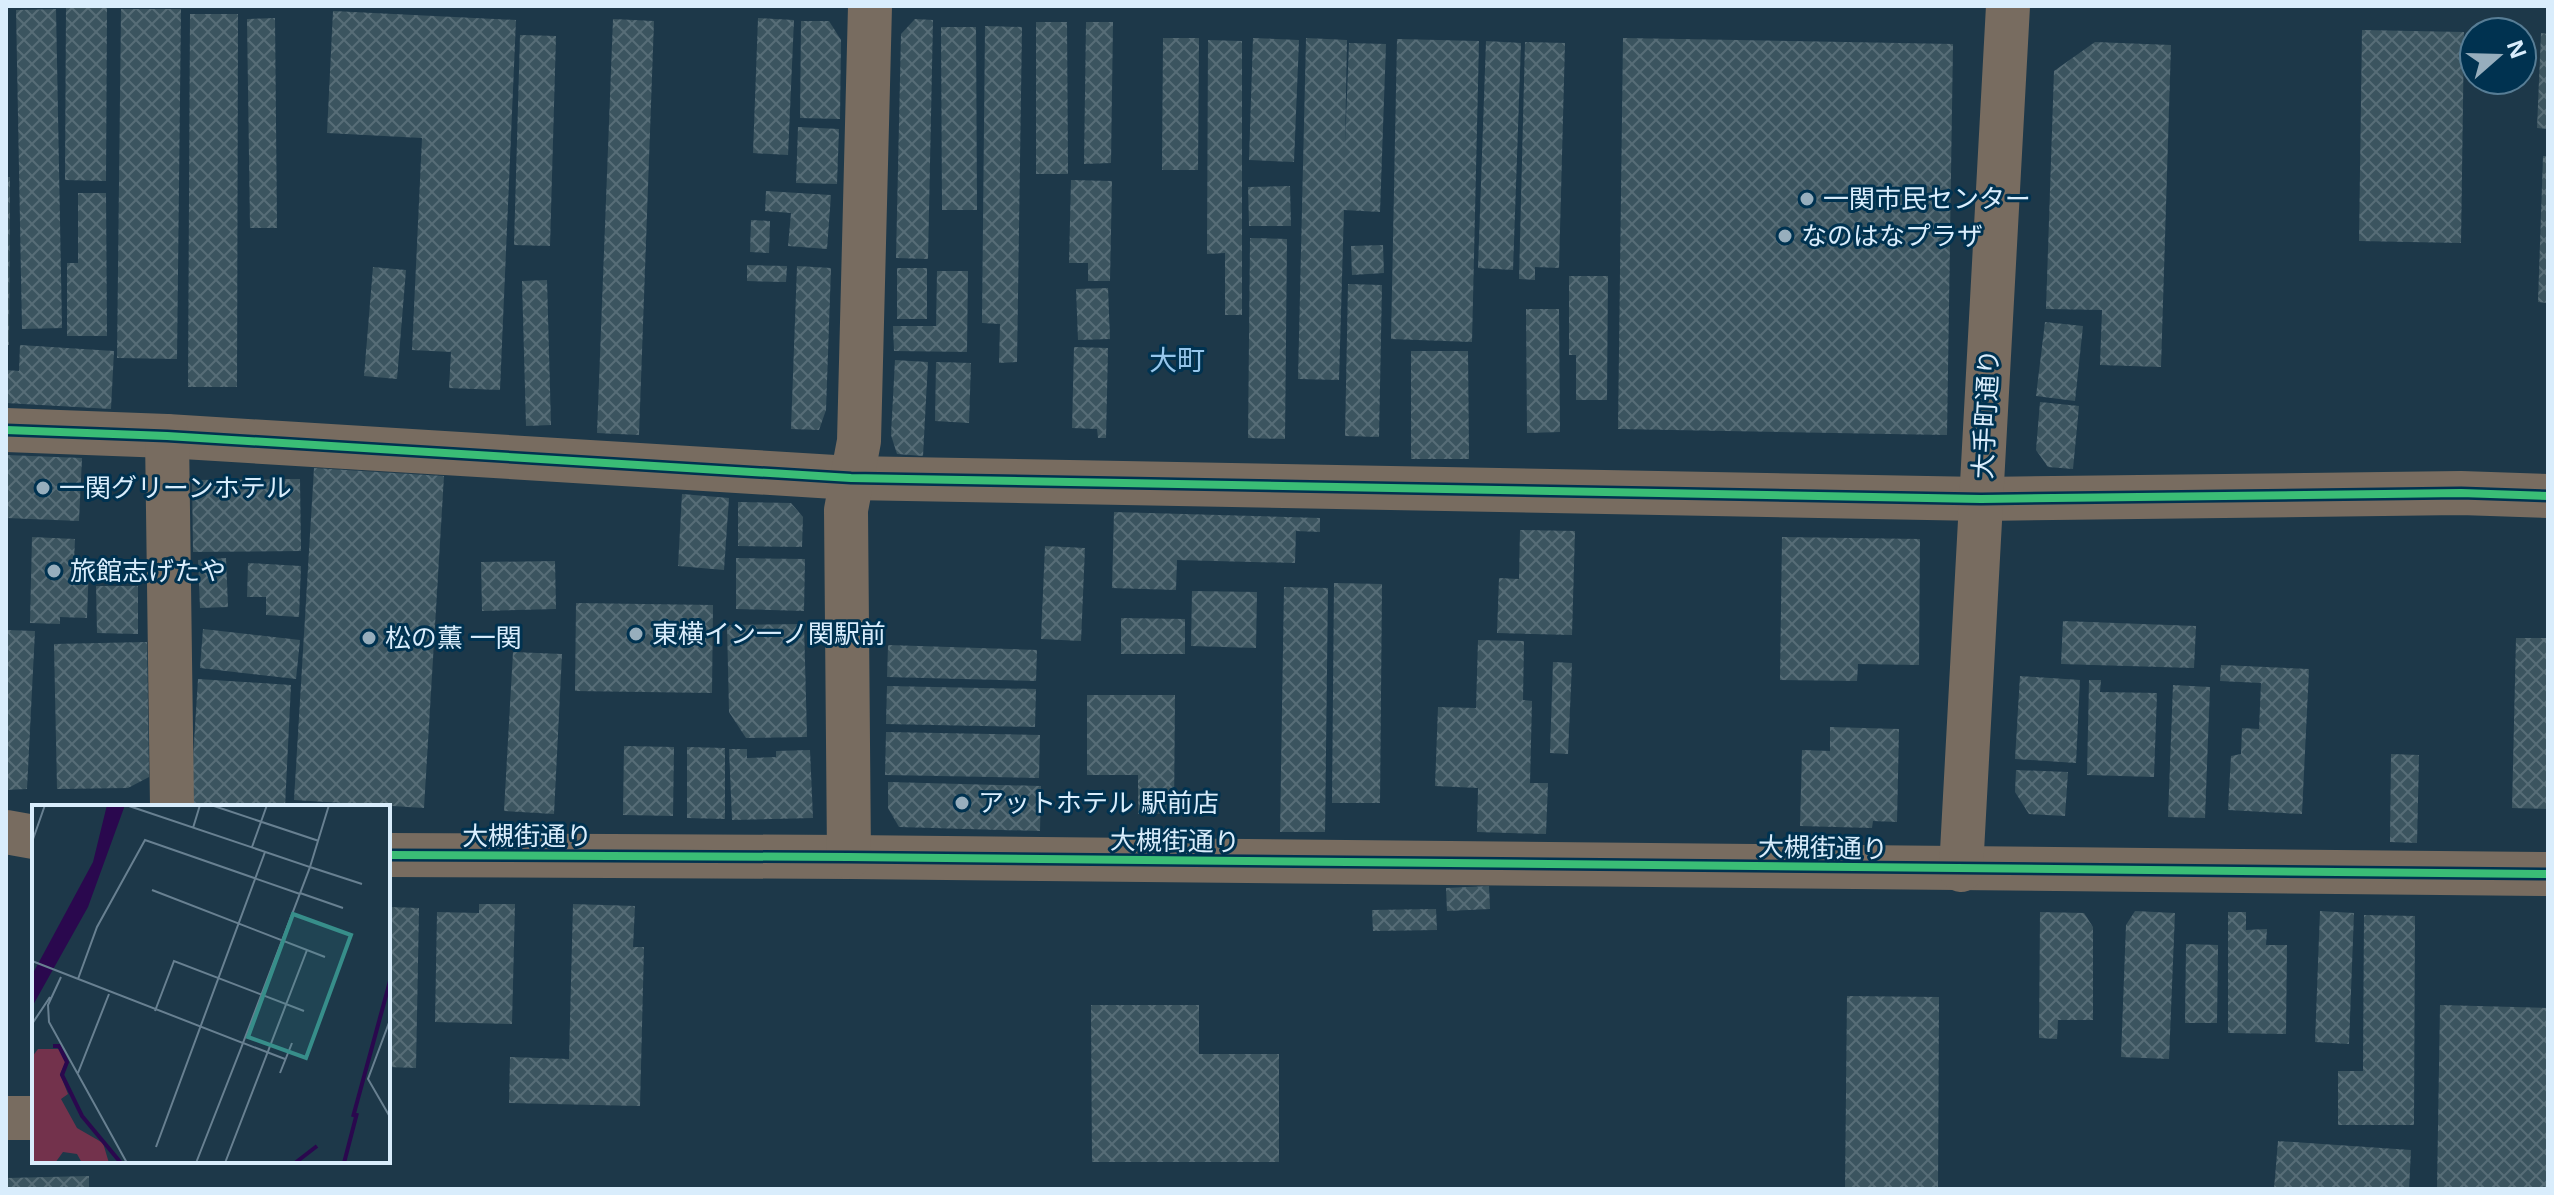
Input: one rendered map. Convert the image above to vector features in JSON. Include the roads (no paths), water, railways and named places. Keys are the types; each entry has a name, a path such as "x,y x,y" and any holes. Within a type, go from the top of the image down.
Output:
{"street":[{"path":"849,857 846,510 859,441 870,6"},
{"name":"大手町通り","path":"1961,870 2008,6"},
{"path":"6,430 167,436 851,478 1981,499 2445,493 2548,496"},
{"path":"167,436 172,805"},
{"path":"6,832 32,837"},
{"name":"大槻街通り","path":"390,855 2548,874"},
{"path":"6,1118 32,1118"}],"place":[{"name":"一関市民センター","path":"1807,199"},
{"name":"なのはなプラザ","path":"1785,236"},
{"name":"一関グリーンホテル","path":"43,488"},
{"name":"旅館志げたや","path":"54,571"},
{"name":"東横イン一ノ関駅前","path":"636,634"},
{"name":"松の薫 一関","path":"369,638"},
{"name":"アットホテル 駅前店","path":"962,803"}],"district":[{"name":"大町","path":"1177,360"}]}
